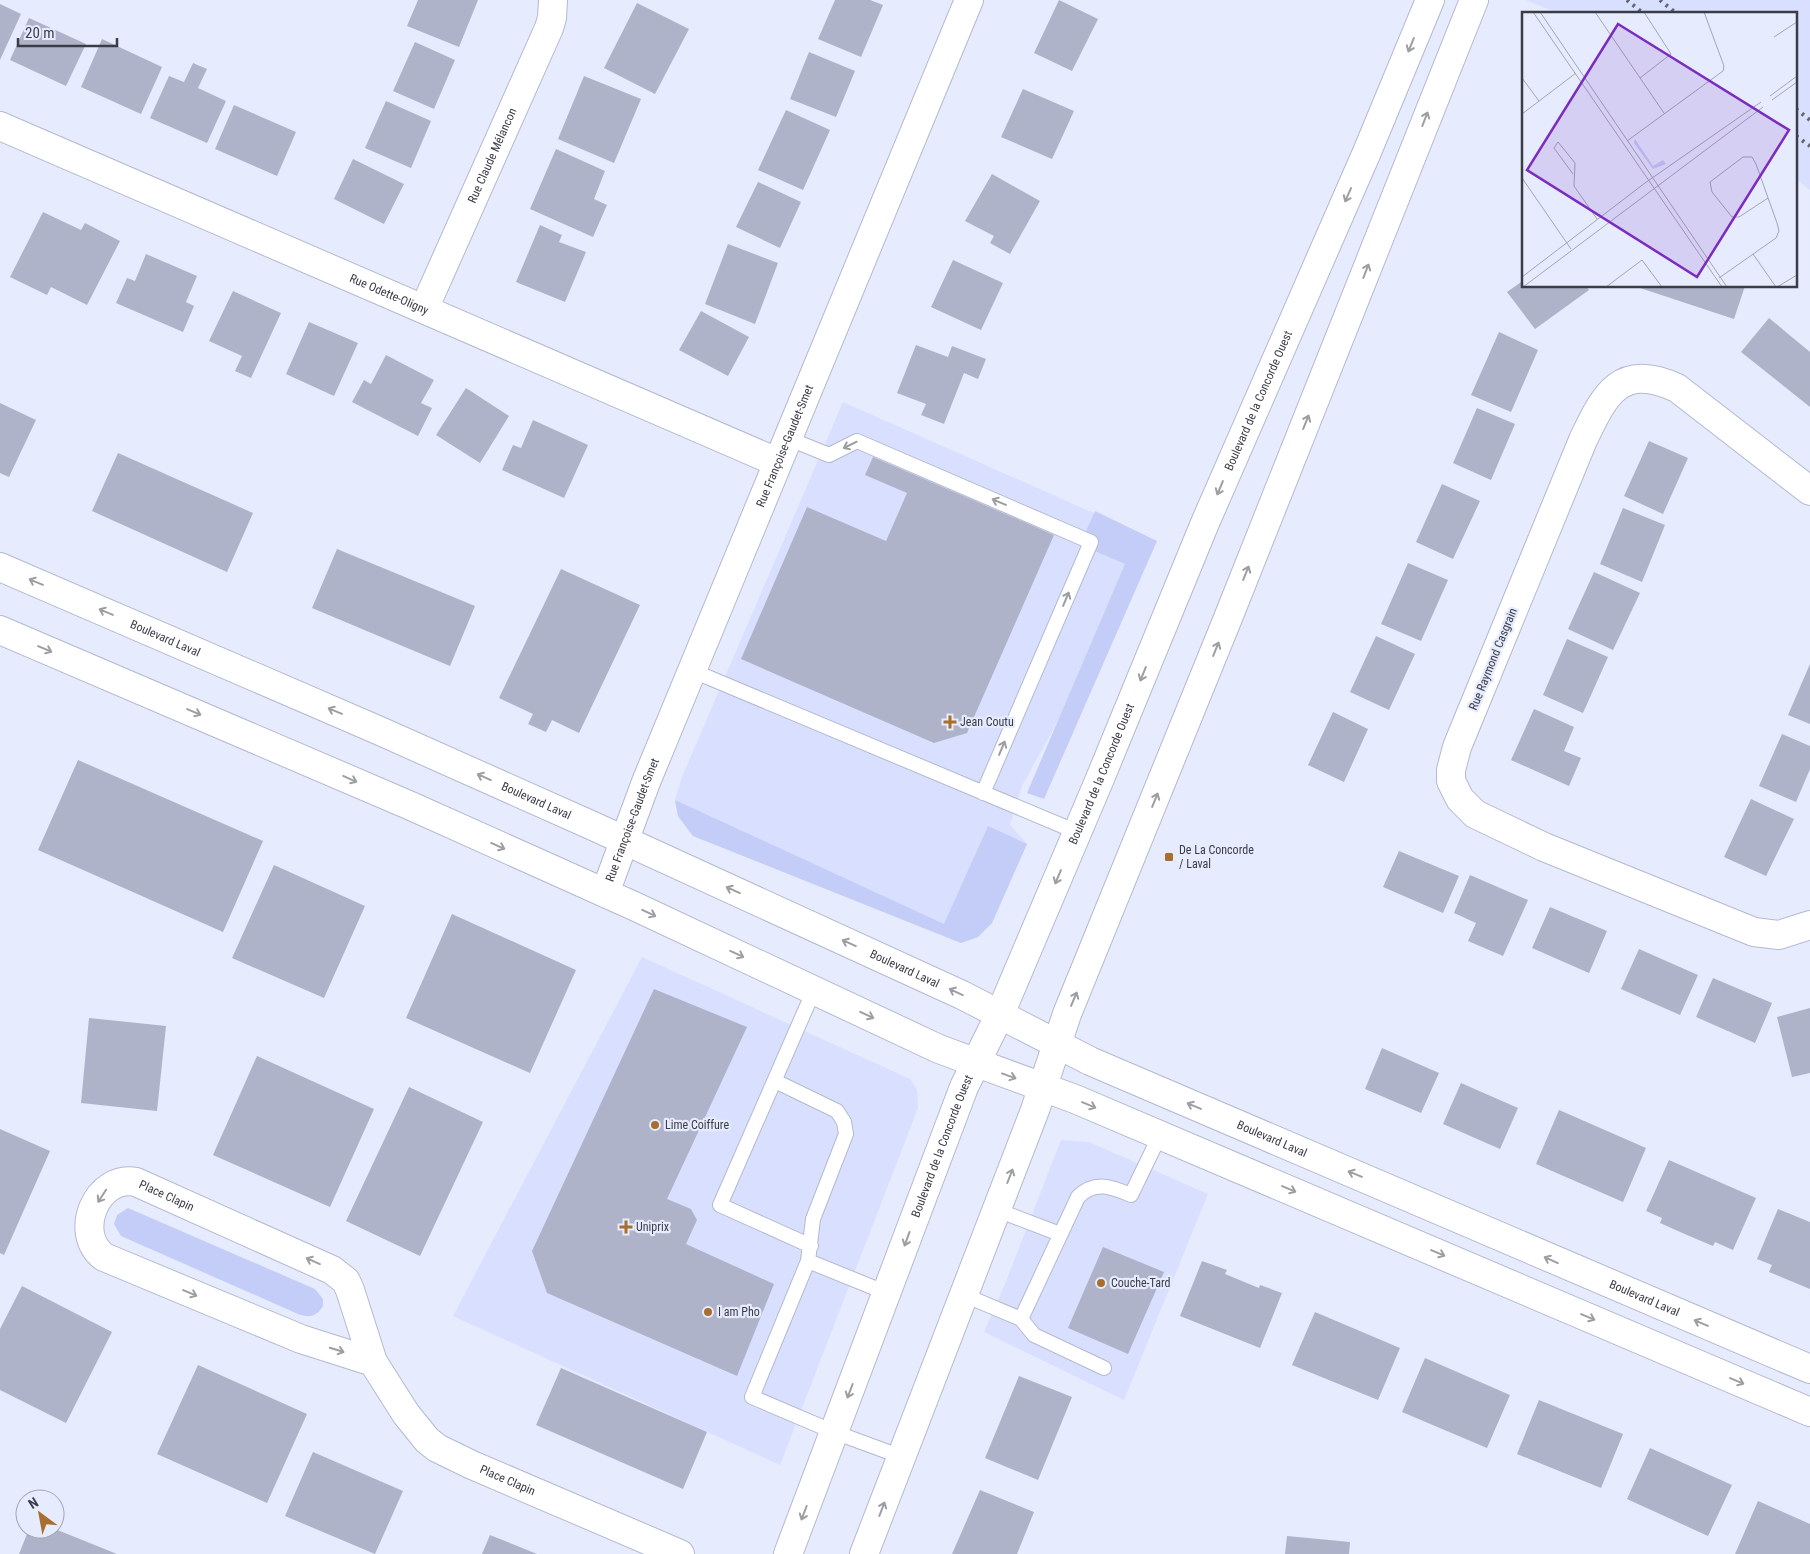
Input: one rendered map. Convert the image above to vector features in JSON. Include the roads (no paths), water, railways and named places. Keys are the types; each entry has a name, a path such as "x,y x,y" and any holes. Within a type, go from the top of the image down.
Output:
{"street":[{"name":"Rue Claude Mélancon","path":"424,309 549,28 552,18 553,0"},
{"name":"Rue Françoise-Gaudet-Smet","path":"605,893 624,841 782,450 969,0"},
{"name":"Boulevard de la Concorde Ouest","path":"788,1554 974,1063 1000,1014 1205,523 1367,152 1430,0"},
{"path":"864,1554 1043,1088 1055,1044 1228,618 1474,0"},
{"name":"Rue Odette-Oligny","path":"0,126 424,309 782,450"},
{"name":"Rue Raymond Casgrain","path":"1810,490 1676,388 1660,380 1641,378 1624,382 1616,388 1603,402 1584,440 1457,747 1451,770 1455,791 1475,814 1544,848 1754,932 1779,935 1810,925"},
{"name":"Boulevard Laval","path":"0,567 380,730 1000,1014 1055,1044 1297,1150 1810,1369"},
{"path":"0,630 305,760 605,893 939,1049 1160,1135 1810,1412"},
{"name":"Place Clapin","path":"374,1362 301,1339 104,1257 93,1246 88,1232 91,1216 102,1193 121,1181 136,1182 332,1270 346,1281 374,1362 418,1430 438,1448 472,1465 680,1554"}],"lane":[{"path":"782,450 829,456 857,441 1091,542 983,793"},
{"path":"693,671 1077,832"},
{"path":"811,1246 720,1205 814,990"},
{"path":"774,1081 838,1111 844,1122 846,1134 843,1146 813,1219 808,1261 752,1397 834,1432 902,1457"},
{"path":"1021,1319 1078,1197 1090,1187 1105,1186 1131,1195 1160,1135"},
{"path":"997,1210 1060,1234"},
{"path":"808,1261 887,1293"},
{"path":"964,1295 1021,1319 1034,1335 1104,1368"}],"railway":[{"path":"1627,0 1642,12"},
{"path":"1660,0 1675,12"},
{"path":"1798,111 1810,120"},
{"path":"1798,137 1810,146"}],"place":[{"name":"Jean Coutu","path":"950,722"},
{"name":"De La Concorde / Laval","path":"1169,857"},
{"name":"Lime Coiffure","path":"655,1125"},
{"name":"Uniprix","path":"626,1227"},
{"name":"Couche-Tard","path":"1101,1283"},
{"name":"I am Pho","path":"708,1312"}]}
